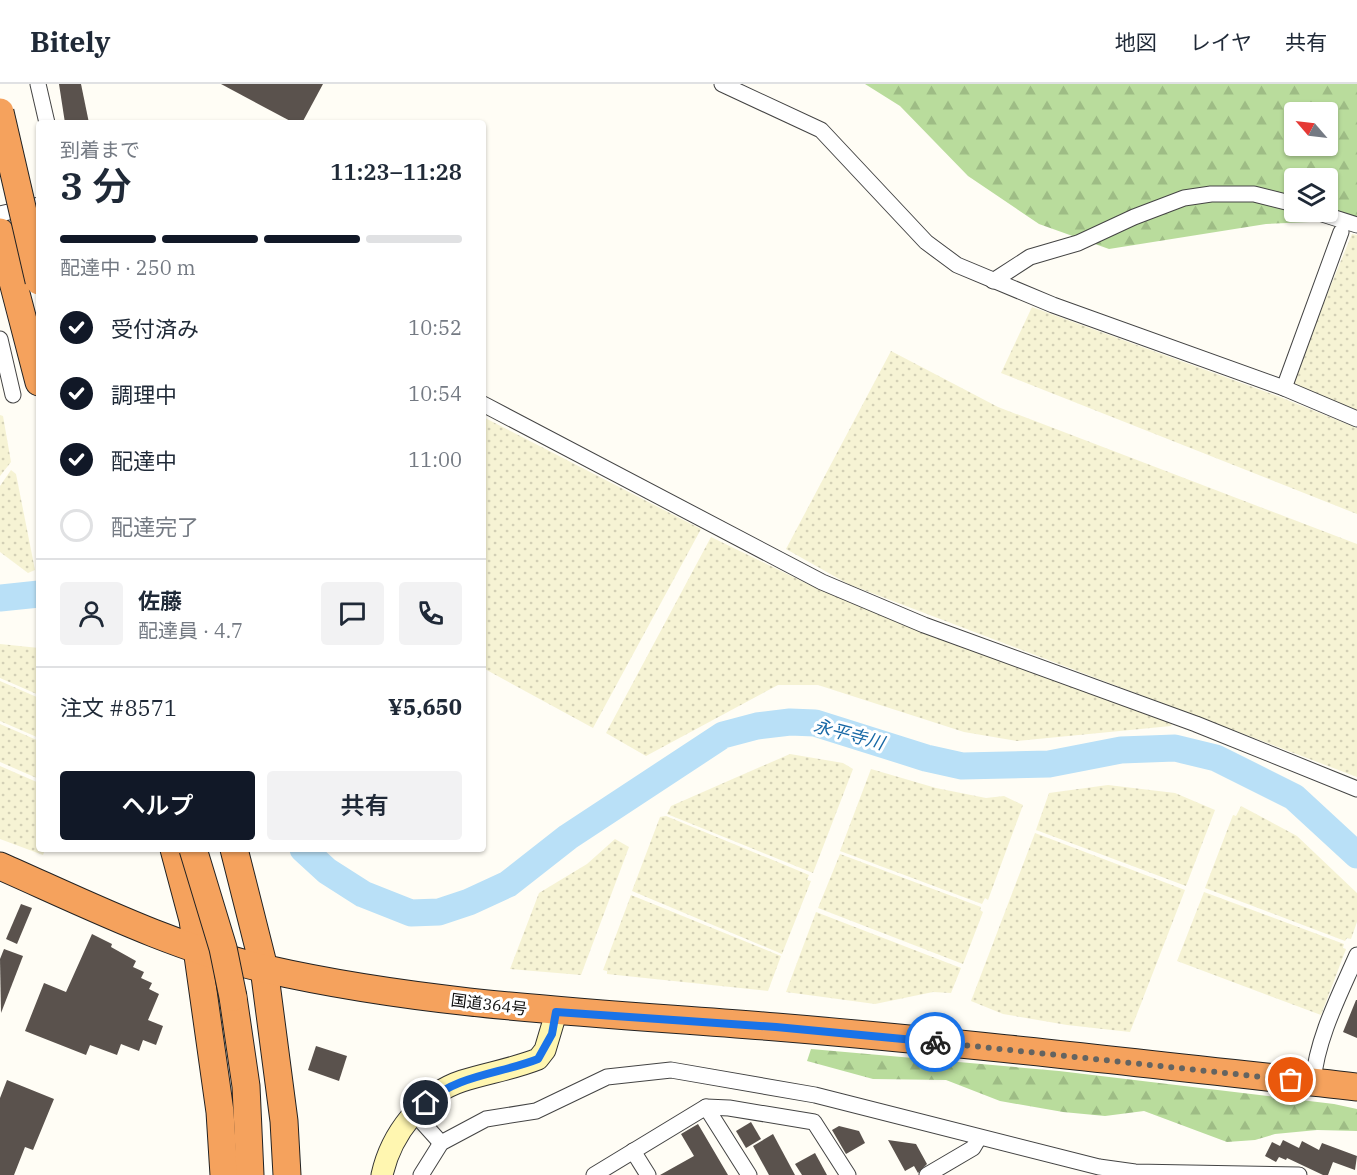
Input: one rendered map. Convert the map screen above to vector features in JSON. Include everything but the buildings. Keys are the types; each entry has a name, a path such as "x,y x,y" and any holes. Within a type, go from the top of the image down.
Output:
{"highway":[{"path":"0,112 36,268"},
{"path":"0,232 36,370"},
{"path":"175,852 189,898 220,1112 224,1175"},
{"path":"194,852 223,948 233,997 246,1086 250,1175"},
{"path":"235,852 264,968 285,1121 287,1175"},
{"name":"国道364号","path":"0,866 196,949 264,968 401,994 556,1012 787,1028 1357,1087"}],"main road":[{"path":"381,1175 391,1148 414,1113 437,1093 460,1082 538,1059 552,1034 556,1012"}],"street":[{"path":"38,84 45,120"},
{"path":"722,84 821,130 926,242 957,265 993,281 1284,388 1357,419"},
{"path":"993,281 1030,257 1078,243 1134,217 1184,198 1211,194 1254,194 1284,202"},
{"path":"0,214 36,206"},
{"path":"1338,219 1357,225"},
{"path":"1284,388 1341,232"},
{"path":"0,339 13,395"},
{"path":"486,406 822,582 924,625 1196,724 1357,789"},
{"path":"1313,1082 1315,1062 1328,1021 1357,956"},
{"path":"422,1175 441,1143 486,1119 536,1111 557,1103 582,1087 607,1077 671,1070 815,1095 1097,1171 1299,1175"},
{"path":"706,1107 749,1175"},
{"path":"594,1175 706,1107 814,1122 848,1175"},
{"path":"414,1113 441,1143"},
{"path":"927,1175 973,1148 979,1138"},
{"path":"633,1151 648,1175"}],"shaded area":[{"path":"1352,234 1357,235 1357,410 1290,384"},
{"path":"1032,307 1280,397 1357,428 1357,514 1001,373"},
{"path":"891,351 998,407 1357,544 1357,777 848,584 786,549"},
{"path":"0,415 3,416 11,462 0,476"},
{"path":"486,419 701,529 593,728 486,670"},
{"path":"11,470 16,474 35,570 28,573 0,552 0,486"},
{"path":"711,537 820,590 1038,674 1173,722 1171,726 1017,741 964,732 818,685 778,685 646,756 606,733"},
{"path":"0,644 36,648 36,694 0,678"},
{"path":"0,681 36,697 36,737 0,721"},
{"path":"0,724 36,740 36,778 0,762"},
{"path":"790,754 843,763 853,769 813,873 667,814 671,806"},
{"path":"0,766 36,782 36,852 44,852 43,855 0,839"},
{"path":"871,769 936,788 986,798 1004,796 1023,805 988,900 985,898 982,904 840,851"},
{"path":"1108,785 1175,793 1215,810 1186,886 1036,830 1049,793"},
{"path":"1241,806 1297,836 1357,893 1357,922 1351,939 1347,938 1345,941 1205,888 1233,815 1236,816"},
{"path":"666,816 809,875 807,880 811,881 782,954 632,891 660,817"},
{"path":"1035,833 1185,890 1130,1032 1067,1025 1003,1014 971,1001"},
{"path":"615,839 629,847 581,975 510,969 539,893 587,864"},
{"path":"840,854 981,907 980,910 983,912 963,964 818,908"},
{"path":"1204,892 1344,944 1343,948 1346,949 1321,1015 1177,961"},
{"path":"631,895 781,956 768,991 607,974 607,971 603,970"},
{"path":"816,912 961,968 951,993 933,992 875,1004 786,992"}],"green space":[{"path":"865,84 1357,84 1357,229 1335,222 1338,222 1338,168 1284,168 1284,222 1310,222 1266,224 1109,249 1039,224 968,176 900,106"},
{"path":"811,1049 1059,1071 1334,1104 1357,1109 1357,1131 1317,1130 1227,1142 1144,1111 1105,1116 1063,1112 1000,1101 946,1080 873,1079 807,1061"}],"waterway":[{"name":"永平寺川","path":"0,598 36,594"},
{"name":"永平寺川","path":"306,852 327,871 363,894 411,913 439,912 469,902 508,884 568,837 723,735 757,726 790,722 815,723 926,758 962,766 1049,764 1121,750 1175,748 1216,758 1294,797 1357,855"}],"way so far":[{"path":"935,1042 1291,1080"}],"route":[{"path":"426,1103 437,1093 460,1082 538,1059 552,1034 556,1012 776,1027 935,1042"}]}
